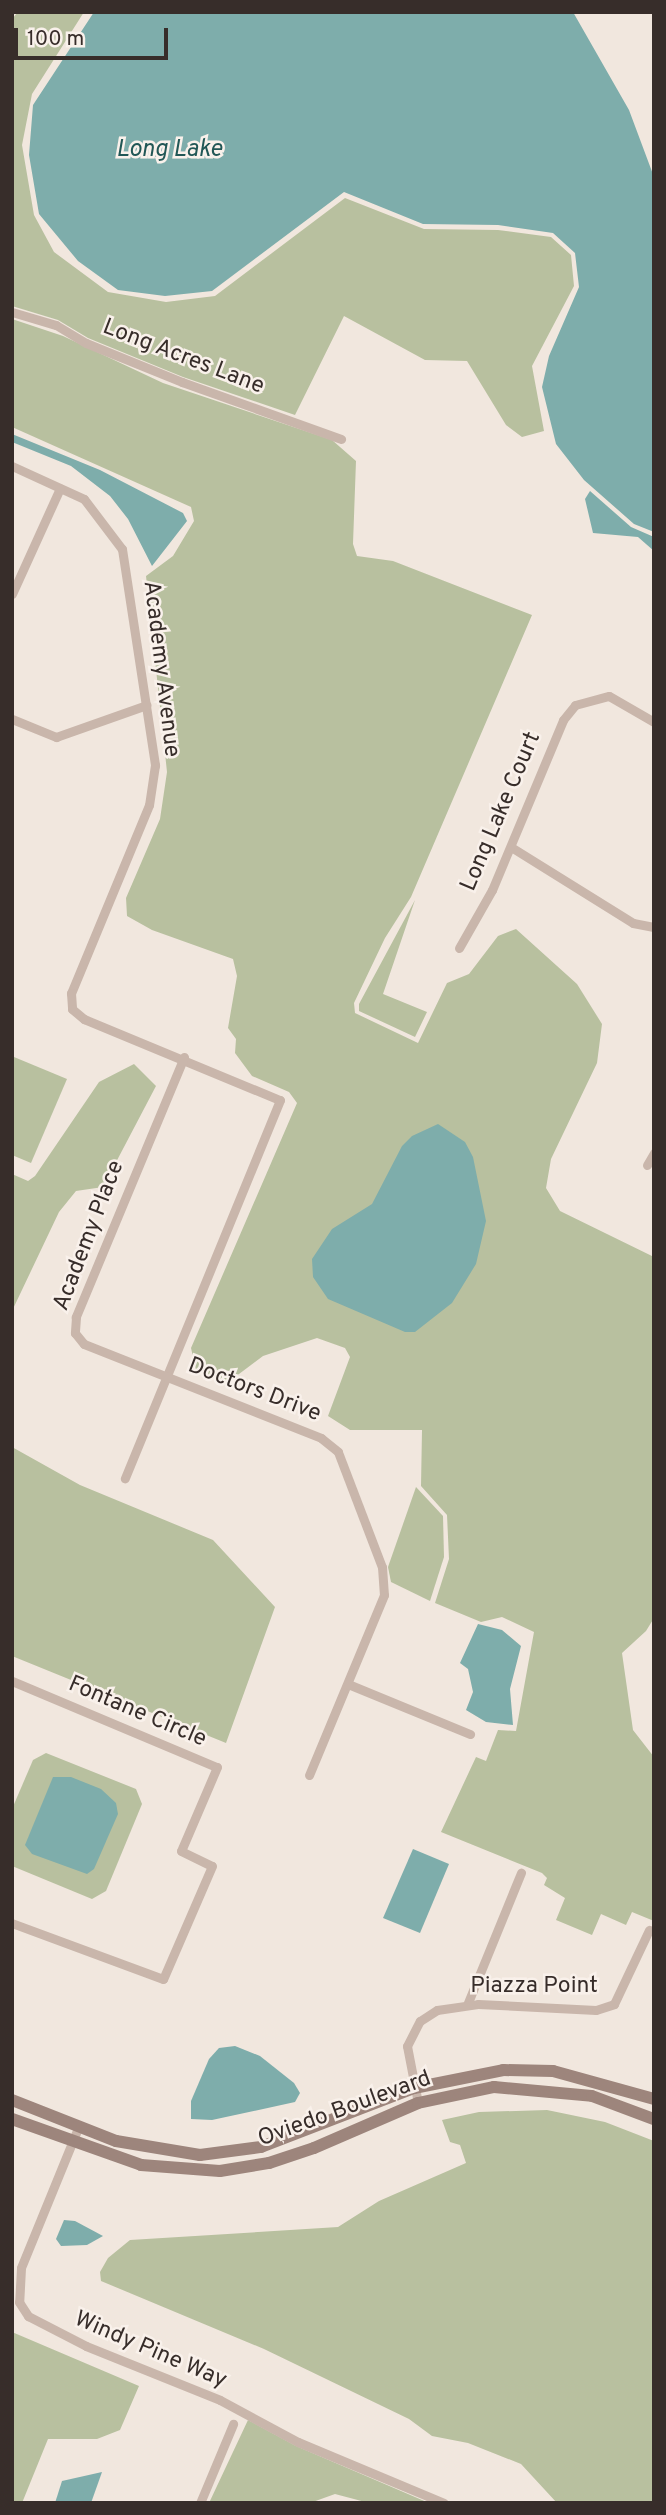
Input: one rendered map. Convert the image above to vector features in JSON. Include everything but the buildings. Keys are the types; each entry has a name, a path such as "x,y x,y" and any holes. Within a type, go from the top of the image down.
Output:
{"street":[{"name":"Long Acres Lane","path":"12,312 56,325 86,342 182,382 341,439"},
{"name":"Academy Avenue","path":"12,466 84,499 122,549 155,765 149,805 71,993 72,1009 84,1019 184,1057"},
{"path":"12,594 60,488"},
{"name":"Long Lake Court","path":"459,948 511,847 563,720 575,705 609,696 654,722"},
{"path":"12,719 56,737 147,705"},
{"path":"511,847 633,923 654,927"},
{"name":"Doctors Drive","path":"184,1057 274,1095 280,1108 168,1378 321,1438 338,1452 385,1583 384,1595 309,1775"},
{"name":"Academy Place","path":"168,1378 84,1345 75,1333 76,1317 184,1057"},
{"path":"646,1165 654,1153"},
{"path":"125,1478 168,1378"},
{"name":"Fontane Circle","path":"12,1681 217,1767 181,1851 212,1866 163,1979 12,1923"},
{"path":"348,1684 470,1734"},
{"path":"467,2005 521,1873"},
{"name":"Piazza Point","path":"418,2103 407,2046 410,2034 437,2010 467,2005 596,2010 614,2004 649,1930"},
{"name":"Oviedo Boulevard","path":"12,2100 78,2128 156,2151 221,2154 261,2147 414,2088 503,2070 553,2071 654,2099"},
{"name":"Oviedo Boulevard","path":"12,2119 72,2143 141,2165 220,2171 269,2163 314,2148 418,2103 494,2087 532,2087 592,2095 654,2119"},
{"name":"Windy Pine Way","path":"78,2128 21,2268 19,2302 28,2316 86,2346 220,2400 298,2442 443,2503"},
{"path":"200,2503 233,2424"}],"green space":[{"path":"18,12 84,12 32,94 22,145 34,215 54,252 108,292 166,302 215,296 345,198 424,229 498,230 551,237 571,255 574,286 532,366 544,431 522,437 506,425 467,361 425,360 344,316 295,415 183,377 88,338 58,320 12,306 12,19"},
{"path":"12,319 63,336 163,383 332,440 356,461 353,544 357,556 393,561 532,615 411,897 385,938 354,1003 355,1013 418,1043 447,983 469,974 498,936 516,929 577,984 602,1024 597,1063 551,1159 546,1188 560,1211 654,1257 654,1618 646,1631 622,1653 633,1730 654,1757 654,1921 632,1912 626,1925 601,1914 592,1935 556,1920 565,1898 544,1885 547,1878 542,1873 441,1832 476,1757 486,1761 498,1730 516,1731 534,1632 502,1617 481,1622 435,1603 449,1559 447,1515 421,1486 422,1430 350,1430 328,1416 350,1357 345,1348 317,1338 263,1356 227,1383 196,1370 191,1348 297,1103 289,1092 252,1076 235,1053 236,1039 228,1028 237,976 233,959 152,930 127,916 126,898 160,819 167,772 146,576 173,556 194,521 191,507 12,427"},
{"path":"415,900 383,994 427,1012 415,1037 359,1011 359,1004"},
{"path":"14,1057 67,1079 31,1163 12,1155"},
{"path":"134,1064 156,1086 103,1187 76,1191 59,1212 12,1311 12,1174 28,1181 35,1176 99,1082"},
{"path":"12,1447 80,1485 213,1540 275,1607 226,1743 12,1656"},
{"path":"416,1487 443,1516 444,1557 430,1601 391,1582 388,1567"},
{"path":"46,1753 136,1789 142,1804 106,1891 92,1899 12,1866 12,1809 33,1760"},
{"path":"547,2110 605,2122 654,2141 654,2503 557,2503 521,2464 468,2443 432,2436 409,2419 264,2349 101,2281 100,2272 108,2258 130,2240 338,2227 379,2201 466,2163 460,2145 450,2142 442,2120 479,2112"},
{"path":"12,2332 139,2386 120,2430 97,2439 48,2439 22,2503 12,2503"},
{"path":"248,2420 296,2446 429,2503 369,2503 335,2494 310,2503 209,2503"}],"water":[{"name":"Long Lake","path":"94,12 573,12 629,110 654,177 654,532 634,524 584,480 556,444 542,387 549,356 579,287 575,253 553,233 498,225 423,224 344,192 212,291 165,296 118,290 78,261 39,214 29,155 33,105"},
{"path":"12,434 100,470 183,513 187,521 152,566 128,519 110,496 71,466 12,442"},
{"path":"590,491 631,527 654,537 654,551 638,537 593,533 585,499"},
{"path":"438,1124 465,1142 473,1157 486,1221 476,1264 452,1303 415,1332 405,1332 328,1299 313,1277 312,1259 332,1229 372,1204 402,1146 412,1136"},
{"path":"478,1624 502,1630 521,1646 510,1689 513,1725 486,1722 466,1710 473,1692 468,1669 460,1663"},
{"path":"53,1777 71,1777 101,1789 116,1803 118,1814 94,1869 87,1874 32,1854 25,1845"},
{"path":"413,1849 449,1864 420,1933 383,1918"},
{"path":"235,2046 260,2056 294,2083 300,2093 295,2102 212,2120 191,2119 191,2101 209,2059 219,2048"},
{"path":"64,2220 75,2221 103,2236 87,2245 61,2246 56,2239"},
{"path":"102,2472 91,2503 55,2503 62,2481"}]}
